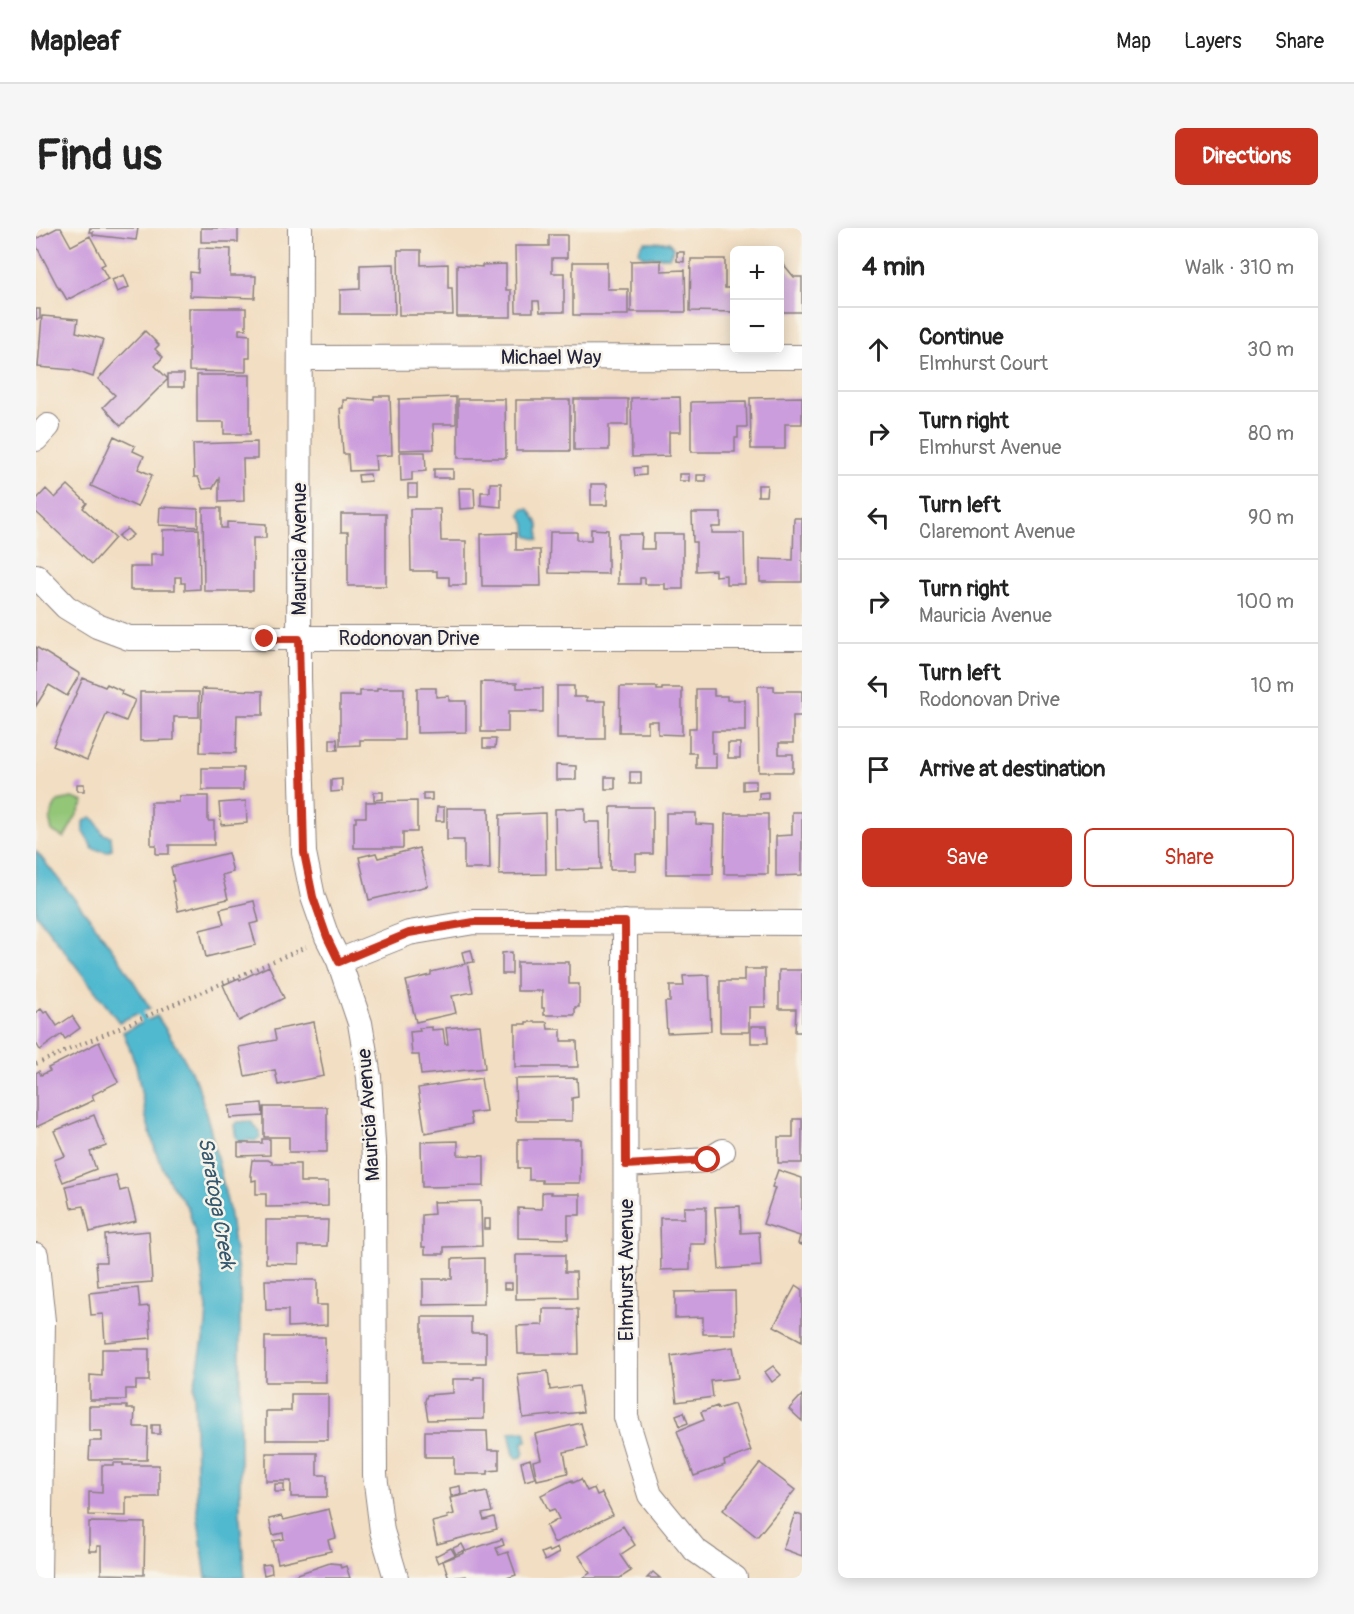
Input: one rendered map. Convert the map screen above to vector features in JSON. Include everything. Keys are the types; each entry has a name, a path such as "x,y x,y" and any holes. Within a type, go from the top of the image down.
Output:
{"street":[{"name":"Mauricia Avenue","path":"300,228 299,639 304,853 313,897 360,1023 369,1077 374,1159 375,1476 382,1531 396,1578"},
{"name":"Michael Way","path":"300,358 802,357"},
{"name":"Rodonovan Drive","path":"36,576 66,607 97,627 129,638 802,638"},
{"path":"339,962 409,933 474,922 802,923"},
{"name":"Elmhurst Avenue","path":"625,922 626,1417 650,1495 695,1550 735,1578"},
{"path":"626,1165 708,1160 723,1151"},
{"path":"36,1255 42,1321 39,1578"}],"path":[{"path":"36,1064 306,947"}],"green space":[{"path":"72,798 84,802 64,838 52,831 51,815 58,801"}],"water":[{"path":"645,242 669,242 674,249 669,257 644,257 639,252"},
{"path":"523,509 529,509 539,525 539,540 527,536 526,524 520,514"},
{"path":"91,817 103,834 111,836 112,849 108,852 93,849 83,831 83,822"},
{"path":"36,851 92,921 150,1008 119,1022 36,914"},
{"path":"157,1016 198,1085 229,1210 240,1286 240,1519 245,1578 206,1578 197,1511 194,1387 207,1309 197,1239 188,1208 169,1181 156,1153 146,1118 136,1065 123,1032"},
{"path":"251,1121 260,1132 260,1137 255,1141 240,1142 236,1138 234,1125 237,1122"},
{"path":"525,1431 527,1441 523,1442 524,1452 522,1457 517,1458 514,1455 509,1432"}],"building":[{"path":"61,228 71,246 90,236 105,264 101,266 108,279 67,300 36,245 36,239"},
{"path":"90,228 138,228 136,240 93,235 93,232 89,232"},
{"path":"201,228 238,228 238,242 201,242"},
{"path":"549,235 567,235 567,258 552,258 552,273 564,273 564,312 540,312 539,301 533,301 533,312 516,312 515,246 549,246"},
{"path":"199,248 231,249 230,276 256,276 255,298 190,296 190,272 198,273"},
{"path":"398,250 421,250 421,265 448,264 448,288 452,288 453,315 399,315"},
{"path":"677,252 684,252 684,262 677,261"},
{"path":"691,259 725,259 725,288 730,288 730,312 690,311"},
{"path":"661,260 661,271 685,270 686,312 631,312 631,261"},
{"path":"573,262 607,262 607,289 628,289 628,315 573,315"},
{"path":"394,264 395,314 340,314 340,290 360,289 360,265"},
{"path":"506,264 506,290 511,290 511,317 457,317 457,265 482,267 482,265"},
{"path":"784,265 794,277 802,277 802,312 784,312"},
{"path":"124,275 129,287 117,292 112,280"},
{"path":"189,308 246,308 246,329 239,329 239,334 250,335 250,358 246,358 246,372 189,371"},
{"path":"36,309 40,309 40,319 36,319"},
{"path":"42,316 78,319 76,332 103,339 93,377 73,370 38,367"},
{"path":"145,331 159,345 155,349 163,357 155,366 168,379 121,426 103,407 115,395 98,379"},
{"path":"168,374 184,374 184,387 168,387"},
{"path":"197,375 250,375 250,434 224,434 224,422 197,422"},
{"path":"374,396 390,396 392,455 375,456 376,470 349,471 348,454 343,454 340,408 343,408 343,400 347,398 374,400"},
{"path":"456,397 456,424 433,424 434,449 399,450 399,399"},
{"path":"680,397 681,432 669,432 669,456 632,457 631,398"},
{"path":"802,397 802,424 785,424 785,449 751,449 750,398"},
{"path":"458,399 505,399 506,458 458,458"},
{"path":"574,399 628,399 628,425 609,425 609,450 574,450"},
{"path":"516,400 570,400 570,451 516,451"},
{"path":"746,401 747,427 738,427 735,452 691,452 691,402"},
{"path":"114,436 135,446 133,451 144,456 138,469 152,475 137,507 91,486"},
{"path":"257,442 257,459 243,459 244,501 219,502 219,478 213,488 203,489 198,477 194,477 193,444"},
{"path":"400,452 425,452 426,471 412,472 412,480 401,481"},
{"path":"646,467 646,475 635,476 634,468"},
{"path":"434,469 453,469 453,478 434,478"},
{"path":"370,474 371,481 359,482 358,475"},
{"path":"679,474 689,474 689,481 679,481"},
{"path":"697,475 706,475 706,481 697,481"},
{"path":"490,483 501,483 501,507 481,505 481,492 490,492"},
{"path":"408,484 417,484 417,497 408,497"},
{"path":"591,484 607,484 607,505 591,505"},
{"path":"68,485 87,503 83,508 115,538 92,564 36,512 36,500 46,489 55,498"},
{"path":"758,485 767,485 766,496 758,496"},
{"path":"459,488 474,488 475,508 460,509"},
{"path":"160,507 198,509 198,527 159,525"},
{"path":"203,508 221,508 221,528 227,528 227,522 266,524 266,538 253,538 253,591 204,591"},
{"path":"410,509 440,509 441,541 466,541 466,585 449,585 449,577 437,577 437,571 411,571"},
{"path":"692,513 721,513 721,527 712,527 712,533 744,533 745,584 726,584 726,575 715,576 715,570 696,571 696,542 693,542"},
{"path":"341,514 386,514 386,586 348,586 348,532 341,532"},
{"path":"794,518 802,518 802,582 760,582 760,559 793,560"},
{"path":"127,529 133,535 124,542 118,536"},
{"path":"199,529 200,589 185,590 185,583 181,583 181,577 175,577 175,590 130,590 130,567 151,567 151,554 163,554 163,530"},
{"path":"591,529 608,530 608,574 549,573 550,532 577,532 577,540 591,540"},
{"path":"516,533 516,550 540,550 541,586 482,586 481,534"},
{"path":"618,534 642,534 641,549 654,549 654,534 683,534 683,589 665,589 665,584 645,584 645,578 640,578 640,584 618,584"},
{"path":"36,647 80,674 67,696 49,685 36,706"},
{"path":"83,678 105,687 107,684 135,700 126,721 107,713 87,760 53,746"},
{"path":"481,682 517,683 517,688 543,688 543,712 508,712 508,732 481,732"},
{"path":"557,686 574,686 574,697 587,697 587,701 605,701 605,739 557,739"},
{"path":"758,686 774,686 774,691 802,691 802,716 793,716 793,743 779,743 779,754 793,754 793,772 759,772"},
{"path":"620,687 657,687 657,690 682,688 682,735 658,734 658,721 648,721 648,732 619,732"},
{"path":"377,688 404,688 404,740 360,740 360,745 340,746 340,696 360,696 360,691 377,691"},
{"path":"417,688 436,688 436,697 449,696 449,701 466,701 466,732 417,733"},
{"path":"202,689 263,691 263,715 237,715 236,753 200,752"},
{"path":"696,689 714,689 714,696 727,696 727,700 745,700 745,731 712,731 712,753 716,753 716,768 696,768 696,753 689,753 689,728 696,728"},
{"path":"140,692 199,692 199,717 174,717 174,740 140,741"},
{"path":"330,739 337,739 338,750 330,750"},
{"path":"483,739 496,739 495,748 483,748"},
{"path":"728,743 740,743 740,758 728,758"},
{"path":"556,765 576,766 576,780 556,780"},
{"path":"202,768 243,768 243,790 202,790"},
{"path":"630,772 641,772 641,784 630,784"},
{"path":"605,777 615,777 615,789 605,789"},
{"path":"342,779 342,791 331,792 331,780"},
{"path":"743,781 756,781 756,789 743,790"},
{"path":"77,784 84,784 84,791 77,791"},
{"path":"374,792 383,792 383,799 374,800"},
{"path":"768,792 768,799 759,799 759,793"},
{"path":"423,793 432,793 432,800 423,800"},
{"path":"179,796 208,796 208,821 214,821 214,845 169,845 169,854 156,854 156,845 151,845 151,802 179,802"},
{"path":"246,801 247,823 221,825 219,803"},
{"path":"417,801 417,832 403,832 403,848 354,848 354,822 356,822 356,817 366,817 366,802"},
{"path":"437,807 444,807 444,821 436,821"},
{"path":"611,807 653,807 653,854 636,854 636,870 610,870"},
{"path":"447,808 489,808 490,869 464,869 464,840 447,840"},
{"path":"585,808 585,822 600,822 601,869 556,870 555,809"},
{"path":"792,812 802,812 802,875 776,876 776,836 792,835"},
{"path":"545,813 546,874 499,875 500,815"},
{"path":"666,813 696,813 696,824 714,825 713,874 666,874"},
{"path":"725,814 768,814 768,874 724,874"},
{"path":"419,848 428,886 369,900 359,857 376,853 378,858"},
{"path":"228,853 233,872 222,875 228,899 178,911 171,867"},
{"path":"254,901 259,922 250,924 256,945 206,957 200,930 224,924 220,909"},
{"path":"471,950 474,962 467,963 473,992 452,996 456,1013 416,1022 406,981 465,964 462,952"},
{"path":"512,952 512,974 502,974 502,953"},
{"path":"517,962 569,962 569,984 579,984 579,1007 575,1007 575,1015 544,1015 542,991 517,991"},
{"path":"269,966 284,998 239,1021 223,985 239,978 240,980"},
{"path":"744,969 765,969 765,1007 749,1007 749,1032 720,1032 720,981 744,981"},
{"path":"779,970 802,970 802,1032 795,1032 796,1009 779,1009"},
{"path":"709,975 711,1031 667,1033 665,1002 670,1002 670,986 684,986 683,976"},
{"path":"41,1009 44,1013 47,1011 57,1026 72,1016 80,1028 65,1039 62,1034 40,1050 36,1043 36,1012"},
{"path":"314,1022 324,1076 278,1085 275,1070 245,1076 239,1047 276,1040 274,1030"},
{"path":"526,1022 547,1022 548,1029 561,1029 561,1041 577,1041 578,1067 515,1067 515,1024 526,1024"},
{"path":"480,1025 485,1068 421,1075 419,1055 412,1055 410,1032 420,1031 419,1028 443,1029 445,1044 448,1044 446,1028"},
{"path":"751,1026 767,1026 768,1043 751,1043"},
{"path":"99,1042 118,1082 92,1095 94,1100 36,1127 36,1073 39,1071 41,1075 50,1071 48,1068"},
{"path":"481,1078 486,1111 470,1113 472,1124 425,1133 418,1088"},
{"path":"577,1078 578,1097 572,1098 572,1121 516,1121 515,1079"},
{"path":"262,1103 263,1116 230,1118 229,1106"},
{"path":"264,1107 327,1107 327,1152 289,1152 289,1137 264,1137"},
{"path":"94,1115 106,1146 90,1152 96,1169 63,1182 54,1160 65,1156 54,1131"},
{"path":"793,1119 802,1119 802,1163 778,1163 778,1137 793,1137"},
{"path":"262,1139 270,1139 270,1155 238,1156 238,1143 262,1143"},
{"path":"518,1139 580,1139 580,1183 542,1183 542,1180 529,1180 529,1168 518,1168"},
{"path":"458,1141 458,1155 484,1156 484,1186 422,1187 421,1142"},
{"path":"252,1160 268,1160 272,1164 300,1164 300,1182 328,1182 328,1206 266,1207 266,1194 256,1194 256,1180 252,1181 252,1176 250,1176"},
{"path":"778,1170 802,1178 802,1245 798,1244 800,1236 763,1224 775,1188 772,1187"},
{"path":"116,1175 120,1191 128,1189 136,1221 90,1232 84,1206 71,1208 66,1186"},
{"path":"542,1193 580,1194 580,1215 568,1215 568,1239 518,1238 518,1208 542,1209"},
{"path":"481,1201 482,1246 444,1247 444,1254 425,1254 425,1247 422,1247 422,1215 434,1214 433,1202"},
{"path":"740,1206 741,1233 759,1232 761,1266 719,1269 715,1207"},
{"path":"684,1207 706,1207 706,1244 690,1244 690,1269 661,1270 660,1218 684,1218"},
{"path":"484,1219 490,1219 490,1229 484,1229"},
{"path":"266,1220 328,1220 327,1246 299,1246 299,1264 266,1263"},
{"path":"149,1231 152,1282 98,1286 96,1262 106,1262 105,1235"},
{"path":"516,1255 565,1255 565,1272 576,1272 577,1298 516,1299"},
{"path":"484,1258 484,1304 423,1305 423,1279 452,1279 452,1259"},
{"path":"265,1280 317,1280 317,1305 327,1305 327,1325 288,1327 288,1310 266,1310"},
{"path":"504,1283 512,1283 512,1289 504,1289"},
{"path":"796,1285 802,1289 802,1341 774,1326"},
{"path":"138,1288 140,1307 149,1306 151,1338 105,1342 103,1314 91,1315 89,1293"},
{"path":"735,1291 736,1334 703,1334 703,1317 675,1318 675,1292"},
{"path":"543,1309 578,1309 579,1354 518,1354 517,1326 543,1325"},
{"path":"422,1317 471,1317 471,1333 486,1333 486,1363 422,1363"},
{"path":"265,1337 325,1337 326,1382 265,1382"},
{"path":"733,1347 738,1378 711,1381 713,1397 677,1402 671,1356"},
{"path":"102,1349 149,1349 149,1381 136,1381 136,1389 126,1389 126,1400 90,1400 90,1375 102,1376"},
{"path":"773,1366 781,1375 772,1382 765,1372"},
{"path":"548,1371 550,1390 579,1386 583,1412 523,1418 518,1374"},
{"path":"474,1377 484,1377 484,1419 428,1420 425,1401 427,1395 453,1393 453,1379 474,1379"},
{"path":"291,1394 328,1394 328,1440 266,1440 266,1411 291,1411"},
{"path":"802,1395 802,1421 789,1409"},
{"path":"734,1404 751,1451 724,1461 725,1465 694,1476 677,1431 704,1420 701,1412 717,1406 718,1409"},
{"path":"89,1406 127,1406 127,1409 135,1409 134,1427 148,1427 147,1460 89,1460 90,1441 102,1441 102,1431 89,1431"},
{"path":"684,1412 688,1423 680,1426 676,1415"},
{"path":"581,1423 587,1447 564,1452 568,1473 537,1480 533,1461 541,1459 535,1434"},
{"path":"152,1425 160,1425 160,1434 152,1434"},
{"path":"425,1431 487,1431 488,1450 499,1450 499,1470 488,1471 488,1474 454,1474 454,1457 425,1457"},
{"path":"266,1453 317,1453 317,1475 327,1475 327,1497 291,1497 291,1481 266,1481"},
{"path":"530,1459 535,1478 525,1481 521,1462"},
{"path":"113,1463 159,1465 159,1497 126,1497 126,1516 89,1515 89,1492 102,1493 102,1465 113,1465"},
{"path":"760,1463 795,1490 757,1537 723,1510"},
{"path":"581,1479 587,1491 594,1488 597,1495 602,1493 613,1515 554,1543 546,1526 559,1519 554,1509 549,1511 541,1495 572,1480 573,1483"},
{"path":"275,1484 284,1484 284,1492 275,1492"},
{"path":"460,1486 461,1494 451,1496 450,1488"},
{"path":"477,1492 477,1494 487,1492 492,1512 482,1514 484,1520 494,1517 497,1529 437,1544 432,1522 454,1514 450,1498"},
{"path":"329,1509 336,1538 328,1540 331,1551 278,1563 273,1541 284,1539 283,1533 273,1535 269,1519 281,1516 284,1520"},
{"path":"795,1513 802,1516 802,1556 783,1549"},
{"path":"89,1522 145,1523 144,1575 101,1574 101,1546 97,1546 97,1551 89,1551"},
{"path":"623,1526 635,1545 620,1555 631,1571 620,1578 583,1578 590,1573 579,1556"},
{"path":"502,1539 504,1545 496,1548 499,1555 508,1552 516,1575 507,1578 467,1578 466,1576 449,1578 443,1561"},
{"path":"462,1544 465,1550 456,1554 453,1548"},
{"path":"451,1548 455,1555 438,1563 435,1556"},
{"path":"557,1548 559,1553 545,1561 541,1553"},
{"path":"330,1563 340,1564 341,1568 346,1566 350,1578 286,1578"},
{"path":"271,1564 272,1573 264,1575 262,1565"},
{"path":"653,1572 660,1578 647,1578"}],"waterway":[{"name":"Saratoga Creek","path":"137,1007 148,1027"}],"route":[{"path":"265,639 299,639 304,853 313,897 327,937 339,962 409,933 474,922 625,922 626,1165 708,1160"}]}
